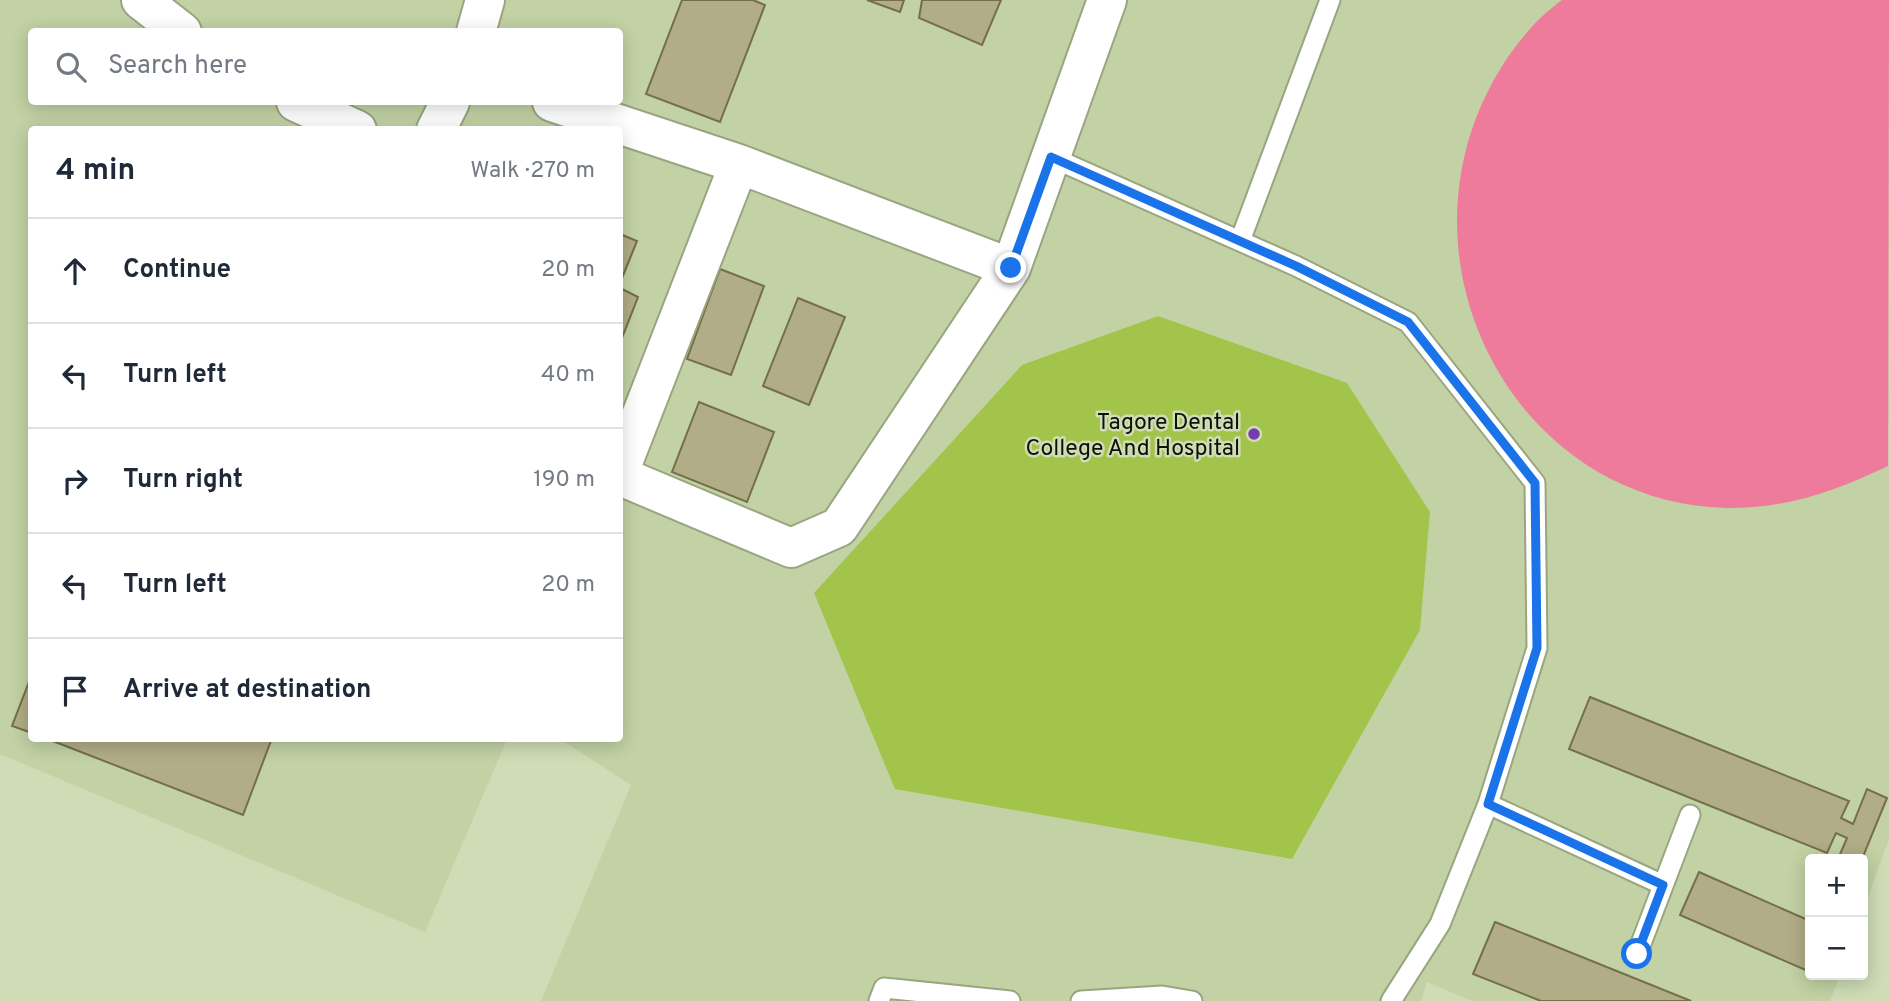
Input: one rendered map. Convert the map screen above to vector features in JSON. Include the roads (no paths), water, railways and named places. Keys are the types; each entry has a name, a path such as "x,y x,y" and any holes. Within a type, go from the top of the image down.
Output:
{"street":[{"path":"141,0 177,28"},
{"path":"477,28 485,0"},
{"path":"623,477 791,548 839,527 1011,268 1107,0"},
{"path":"303,105 348,126"},
{"path":"438,126 448,105"},
{"path":"561,105 739,163 1011,268"},
{"path":"623,462 739,163"}],"lane":[{"path":"1240,241 1330,0"},
{"path":"1051,157 1240,241 1408,322 1535,483 1537,648 1488,804 1440,923 1391,1001"},
{"path":"1488,804 1663,885"},
{"path":"1637,954 1690,815"},
{"path":"879,1001 884,988 1010,1001"},
{"path":"1081,1001 1162,996 1192,1001"}],"place":[{"name":"Tagore Dental College And Hospital","path":"1254,434"}]}
